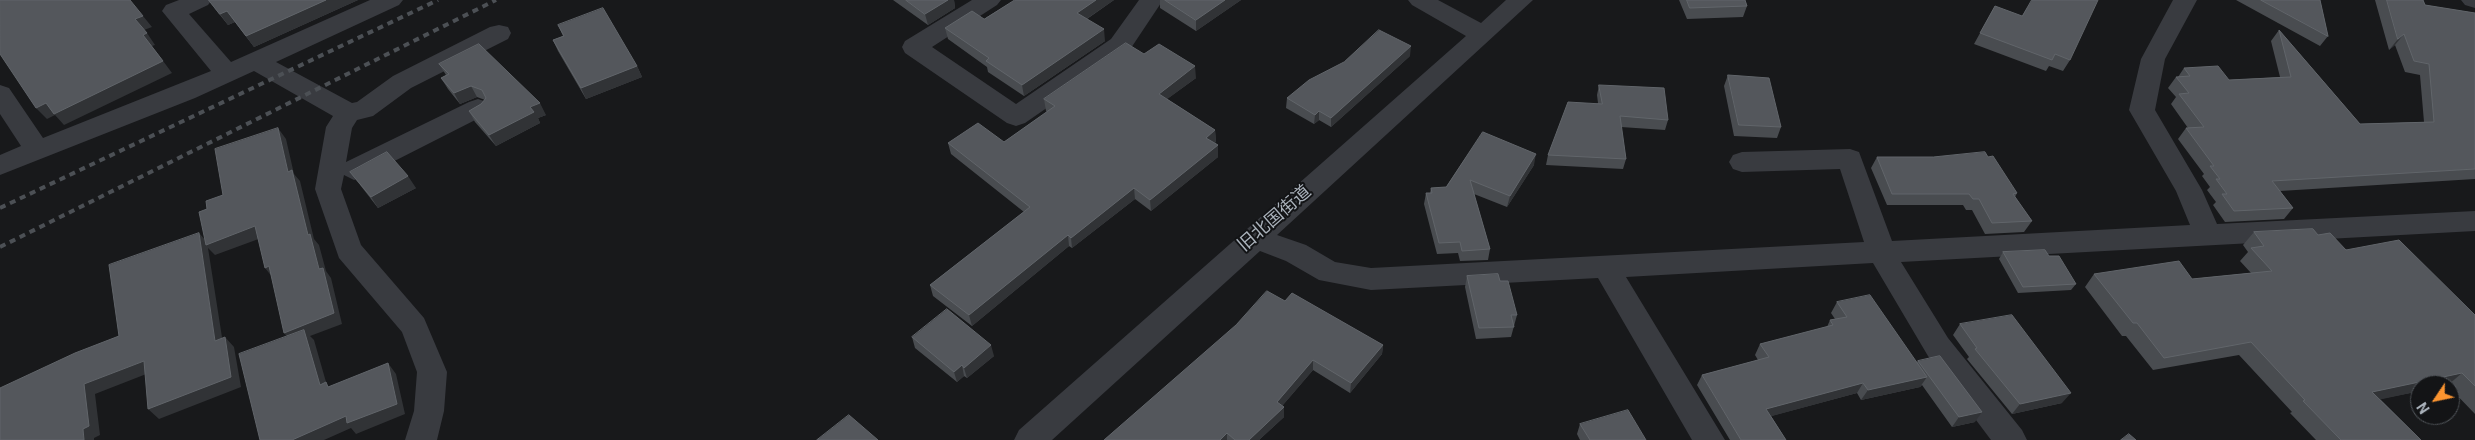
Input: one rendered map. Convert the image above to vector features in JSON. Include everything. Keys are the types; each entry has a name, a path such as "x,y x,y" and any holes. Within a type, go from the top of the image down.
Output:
{"street":[{"path":"170,5 200,0"},
{"path":"0,165 186,92 390,0"},
{"path":"989,0 914,47 1016,117 1120,46 1151,0"},
{"path":"1420,0 1482,34"},
{"name":"旧北国街道","path":"1030,440 1254,237 1355,150 1521,0"},
{"path":"2180,1 2153,59 2142,110 2189,190 2208,234"},
{"path":"170,5 228,74"},
{"path":"255,61 349,113 364,110 402,82 499,33"},
{"path":"0,94 37,149"},
{"path":"329,182 478,108"},
{"path":"349,113 340,126 328,189 349,250 414,326 432,372 429,411 421,440"},
{"path":"1742,162 1850,159 1882,254 1938,347 2011,440"},
{"path":"1254,237 1296,253 1329,272 1371,279 1606,265 1882,254 2208,234 2473,224"},
{"path":"1606,265 1623,298 1709,440"}],"building":[{"path":"0,0 130,0 143,16 135,19 147,33 143,35 163,61 54,114 46,103 36,108 0,54"},
{"path":"209,0 326,0 246,36 227,11 220,14"},
{"path":"906,0 948,0 925,14"},
{"path":"1015,0 1096,0 1077,13 1104,29 1022,85 986,61 989,58 945,28 972,11 984,19"},
{"path":"1165,0 1225,0 1196,20"},
{"path":"1687,0 1745,0 1747,6 1690,8"},
{"path":"2032,0 2098,0 2070,60 2055,54 2052,60 1980,33 1995,6 2022,16"},
{"path":"2261,0 2320,0 2328,36"},
{"path":"2387,0 2423,0 2425,5 2475,13 2475,169 2272,181 2293,208 2234,211 2222,194 2227,194 2216,179 2220,179 2210,166 2214,166 2186,128 2204,127 2179,94 2189,93 2176,77 2190,76 2184,68 2218,66 2229,80 2291,77 2279,30 2360,124 2434,122 2429,64 2414,61 2404,34 2398,39"},
{"path":"603,8 637,66 581,88 553,40 564,36 558,25"},
{"path":"1379,30 1411,46 1331,118 1319,111 1315,115 1287,98 1309,80 1344,62"},
{"path":"1126,43 1144,54 1159,44 1195,66 1159,94 1215,130 1206,138 1218,145 1150,200 1134,188 1071,238 1068,235 969,315 930,285 1030,207 948,143 978,123 1004,142 1055,106 1044,99"},
{"path":"479,44 540,103 530,107 534,112 489,135 469,111 481,104 486,98 482,90 471,86 454,93 441,78 449,74 439,64"},
{"path":"1728,75 1769,78 1781,127 1739,125"},
{"path":"1599,85 1664,88 1668,120 1620,116 1626,159 1548,155 1568,102 1602,104"},
{"path":"278,128 288,172 292,170 308,235 310,234 319,269 323,268 334,313 284,333 269,266 265,268 255,226 206,245 199,212 207,209 206,201 223,195 215,149"},
{"path":"1483,132 1536,154 1510,196 1470,180 1490,249 1462,251 1460,242 1439,243 1426,193 1432,193 1431,188 1446,187"},
{"path":"387,152 408,176 371,197 350,172"},
{"path":"1985,152 1988,157 1993,156 2017,193 2013,194 2032,221 1992,223 1979,199 1973,199 1969,194 1892,194 1877,157 1933,157"},
{"path":"2313,229 2318,235 2330,233 2346,250 2399,240 2475,315 2475,386 2462,373 2453,375 2410,375 2410,384 2372,392 2421,440 2341,440 2303,401 2305,400 2251,342 2164,358 2137,323 2133,323 2094,274 2179,261 2192,279 2272,271 2251,248 2264,246 2254,232"},
{"path":"199,233 215,341 225,337 231,377 148,409 144,361 84,384 89,426 83,429 84,440 0,440 0,388 75,353 119,336 109,265"},
{"path":"2045,250 2049,256 2059,256 2076,284 2023,287 2003,252"},
{"path":"1498,274 1500,281 1508,281 1517,315 1511,315 1514,327 1479,328 1467,276"},
{"path":"1267,291 1285,301 1292,293 1383,345 1351,383 1313,360 1277,402 1284,407 1249,440 1235,440 1227,433 1220,440 1104,440 1236,325"},
{"path":"1870,295 1927,377 1868,390 1863,383 1766,409 1786,440 1741,440 1702,375 1769,357 1760,344 1833,325 1830,320 1847,317 1837,302"},
{"path":"947,309 991,345 964,368 962,365 954,372 912,337"},
{"path":"2012,315 2071,393 2020,404 1975,349 1977,348 1960,324"},
{"path":"304,330 320,385 326,382 328,387 388,363 397,404 347,423 346,416 292,440 260,440 239,354"},
{"path":"1940,356 1982,412 1959,417 1918,361"},
{"path":"1628,410 1646,440 1590,440 1580,424"},
{"path":"849,415 878,440 817,440"},
{"path":"2129,434 2136,440 2121,440"}],"railway":[{"path":"0,208 438,0"},
{"path":"0,247 496,0"}]}
